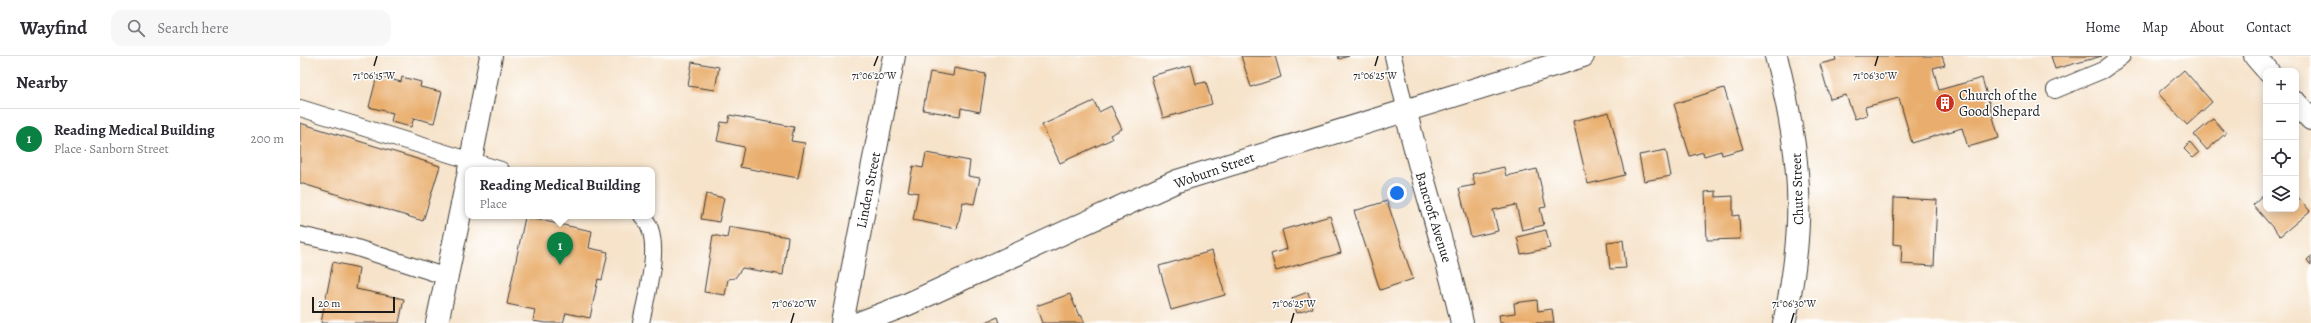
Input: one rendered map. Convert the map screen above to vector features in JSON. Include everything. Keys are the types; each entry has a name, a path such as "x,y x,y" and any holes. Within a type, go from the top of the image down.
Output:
{"street":[{"path":"469,167 491,56"},
{"name":"Linden Street","path":"842,323 894,56"},
{"name":"Woburn Street","path":"859,323 906,305 1177,181 1406,112 1583,56"},
{"name":"Chute Street","path":"1776,56 1789,109 1800,198 1797,252 1784,323"},
{"path":"2255,56 2265,68"},
{"path":"2297,104 2311,119"},
{"name":"Bancroft Avenue","path":"1406,112 1415,152 1453,279 1462,323"},
{"path":"437,323 465,189"}],"lane":[{"path":"1393,56 1406,112"},
{"path":"2055,90 2093,75 2122,56"},
{"path":"300,108 465,168"},
{"path":"642,323 654,243 651,230 644,219"},
{"path":"300,235 354,247 447,277"}],"building":[{"path":"1241,56 1275,56 1281,77 1251,87"},
{"path":"1338,56 1349,56 1339,59"},
{"name":"Church of the Good Shepard","path":"1835,56 1942,56 1945,65 1933,68 1939,90 1982,78 1999,138 1968,147 1962,128 1912,143 1899,98 1865,107 1867,115 1855,119 1846,95 1830,99 1820,64 1836,60"},
{"path":"2051,56 2102,56 2055,69"},
{"path":"692,62 719,67 715,90 688,86"},
{"path":"1191,65 1196,84 1206,82 1212,104 1163,118 1151,76"},
{"path":"954,68 986,74 980,112 961,108 960,116 923,110 930,72 953,76"},
{"path":"2184,70 2212,102 2187,125 2158,93"},
{"path":"377,76 401,82 402,77 421,82 420,87 442,92 434,123 414,118 411,127 391,122 393,113 369,107"},
{"path":"1724,88 1743,149 1722,155 1721,151 1704,156 1703,152 1690,156 1674,104"},
{"path":"1094,101 1099,112 1111,106 1122,129 1110,135 1112,139 1060,163 1042,125"},
{"path":"1609,112 1625,175 1588,184 1573,121"},
{"path":"730,115 794,127 791,141 805,143 798,178 740,167 744,147 717,141 721,122 728,123"},
{"path":"2213,119 2226,133 2207,150 2194,135"},
{"path":"300,123 440,166 423,221 300,183"},
{"path":"2190,142 2199,153 2193,158 2184,149"},
{"path":"1666,150 1671,176 1644,181 1639,155"},
{"path":"926,153 970,161 968,176 980,178 974,204 963,202 957,229 913,220 918,193 908,191 913,166 923,168"},
{"path":"1504,167 1506,176 1537,169 1546,207 1540,208 1544,225 1522,230 1516,205 1493,210 1498,231 1471,237 1459,188 1475,185 1472,174"},
{"path":"1716,191 1716,197 1733,196 1733,216 1739,215 1740,239 1707,240 1705,192"},
{"path":"706,194 724,198 719,222 701,219"},
{"path":"2263,196 2263,212 2299,212 2299,198 2310,211 2280,236 2253,205"},
{"path":"1894,198 1937,200 1934,266 1901,264 1902,245 1893,244"},
{"path":"1387,201 1413,279 1380,290 1354,211"},
{"path":"1330,216 1341,253 1276,271 1271,254 1287,249 1282,230"},
{"path":"525,219 535,219 592,231 589,248 608,252 602,280 598,279 590,318 566,313 563,323 533,321 535,310 507,304"},
{"path":"729,227 788,237 783,275 742,268 735,278 728,279 725,295 704,292 713,235 727,238"},
{"path":"1546,230 1550,248 1521,254 1517,237"},
{"path":"1623,240 1626,268 1610,269 1607,242"},
{"path":"1212,251 1225,295 1171,310 1159,266"},
{"path":"2311,256 2311,265 2307,260"},
{"path":"333,262 359,268 356,289 404,299 399,323 321,323"},
{"path":"1308,292 1313,308 1297,313 1292,298"},
{"path":"1070,294 1079,316 1081,315 1085,323 1042,323 1036,306"},
{"path":"1537,300 1538,311 1552,309 1554,323 1500,323 1499,315 1515,313 1514,303"},
{"path":"998,317 1000,323 983,323"}],"place":[{"name":"Church of the Good Shepard","path":"1945,103"},
{"name":"Reading Medical Building","path":"560,265"}]}
